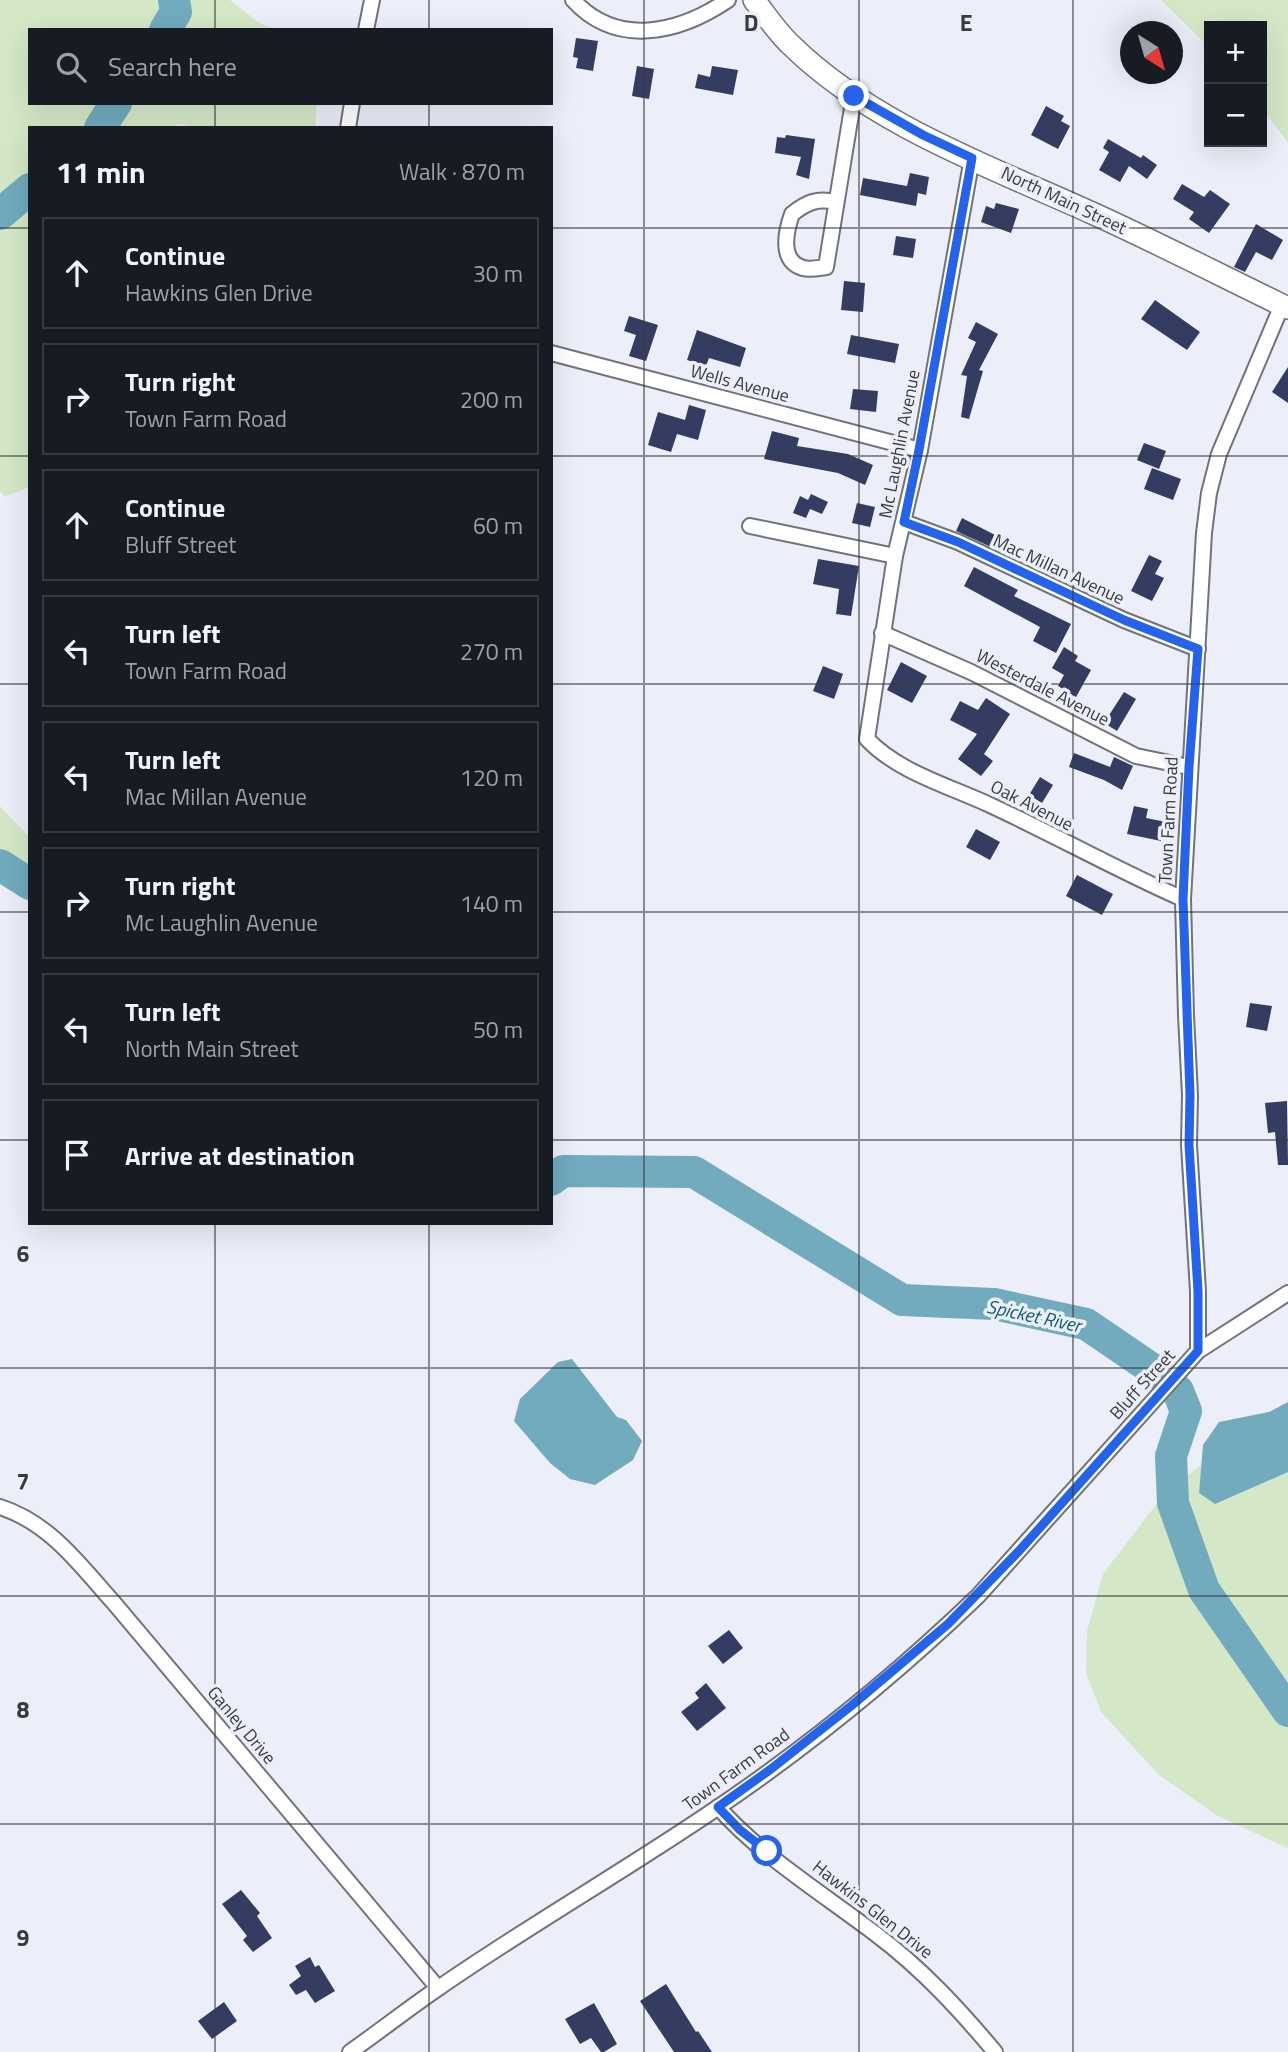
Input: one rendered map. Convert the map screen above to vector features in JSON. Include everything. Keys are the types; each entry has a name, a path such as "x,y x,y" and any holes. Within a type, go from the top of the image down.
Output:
{"street":[{"path":"366,28 372,0"},
{"path":"573,0 587,15 604,24 642,31 680,23 728,0"},
{"name":"North Main Street","path":"754,0 790,44 854,96 923,135 1174,251 1285,307"},
{"path":"836,202 822,199 813,201 792,214 785,240 787,252 795,264 805,270 826,267 854,96"},
{"path":"348,126 352,105"},
{"name":"Mc Laughlin Avenue","path":"867,739 895,556 919,450 972,158"},
{"name":"Town Farm Road","path":"1198,1351 1198,1291 1189,1145 1190,1095 1183,899 1204,533 1213,473 1219,454 1285,307"},
{"name":"Wells Avenue","path":"553,354 919,450"},
{"name":"Mac Millan Avenue","path":"904,522 958,542 1124,620 1198,649"},
{"path":"750,526 895,556"},
{"name":"Westerdale Avenue","path":"882,633 971,672 1136,756 1189,767"},
{"name":"Oak Avenue","path":"867,739 881,754 918,773 1183,899"},
{"name":"Bluff Street","path":"1099,1461 1198,1351 1288,1293"},
{"name":"Town Farm Road","path":"350,2052 438,1988 718,1807 851,1706 978,1595 1099,1461"},
{"name":"Ganley Drive","path":"0,1507 42,1527 68,1550 438,1988"},
{"name":"Hawkins Glen Drive","path":"718,1807 754,1841 923,1973 952,2001 995,2052"}],"green space":[{"path":"0,0 230,0 258,22 272,28 28,28 28,105 317,105 315,126 28,126 28,487 5,497 0,491"},
{"path":"1161,0 1288,0 1288,143 1267,115 1267,21 1204,21 1204,42"},
{"path":"0,806 28,836 28,899 8,884 0,872"},
{"path":"1202,1464 1199,1493 1215,1503 1288,1472 1288,1848 1218,1816 1159,1775 1101,1712 1086,1673 1087,1631 1103,1574 1164,1494"}],"water":[{"path":"572,1359 617,1417 626,1420 642,1441 633,1460 595,1485 570,1479 550,1463 514,1421 520,1399 558,1362"},
{"path":"1288,1402 1288,1472 1215,1504 1199,1493 1203,1445 1219,1422 1269,1412"}],"building":[{"path":"576,38 598,41 593,71 576,68 578,58 573,57"},
{"path":"637,66 654,69 649,99 632,96"},
{"path":"712,66 738,70 733,95 695,88 698,74 710,77"},
{"path":"1046,106 1064,116 1061,121 1070,126 1058,149 1031,135"},
{"path":"786,135 815,139 809,179 796,175 801,157 775,153 777,137 785,138"},
{"path":"1108,139 1141,158 1143,155 1157,165 1147,179 1129,166 1120,182 1099,170 1109,152 1103,148"},
{"path":"910,173 929,177 926,195 918,193 916,206 860,195 863,178 907,186"},
{"path":"1182,184 1204,197 1210,190 1230,204 1209,233 1189,219 1194,212 1173,199"},
{"path":"996,203 1019,209 1011,233 981,222 986,206 994,209"},
{"path":"1256,224 1283,240 1272,260 1256,252 1245,272 1234,267"},
{"path":"896,236 916,239 913,258 893,255"},
{"path":"844,281 865,283 863,312 841,310"},
{"path":"1155,300 1200,332 1187,350 1141,319"},
{"path":"629,316 658,325 646,361 629,356 636,335 624,331"},
{"path":"976,322 998,334 979,370 983,371 969,419 961,417 967,376 961,375 976,342 968,338"},
{"path":"697,330 746,348 740,367 709,358 706,366 687,360"},
{"path":"851,335 899,344 895,363 847,354"},
{"path":"1288,367 1288,403 1272,392"},
{"path":"853,389 878,391 876,412 850,409"},
{"path":"689,405 706,410 698,440 677,434 671,452 648,445 658,412 685,420"},
{"path":"772,431 799,438 797,446 848,454 873,465 865,485 838,473 764,459"},
{"path":"1144,443 1166,451 1159,469 1137,460"},
{"path":"1152,468 1181,479 1173,500 1144,489"},
{"path":"811,494 828,502 822,514 810,509 806,518 793,513 800,496 808,500"},
{"path":"857,503 875,507 870,527 852,523"},
{"path":"962,518 997,536 991,547 956,531"},
{"path":"1149,555 1162,561 1155,574 1164,578 1152,601 1131,591"},
{"path":"818,559 859,566 851,616 836,614 839,589 813,584"},
{"path":"974,567 1018,590 1014,596 1071,624 1056,653 1033,641 1040,627 964,586"},
{"path":"1064,647 1078,656 1075,661 1091,670 1076,697 1058,686 1064,675 1052,668"},
{"path":"901,662 927,676 912,703 887,690"},
{"path":"823,666 843,674 834,699 813,691"},
{"path":"1124,692 1136,699 1117,731 1104,723"},
{"path":"986,698 1010,714 984,754 993,761 981,776 958,759 977,734 950,720 960,701 978,710"},
{"path":"1074,753 1110,767 1114,757 1133,766 1122,790 1069,767"},
{"path":"1040,777 1053,785 1042,803 1029,795"},
{"path":"1134,806 1148,809 1146,818 1166,822 1161,841 1127,834"},
{"path":"976,829 1000,842 990,860 966,847"},
{"path":"1077,875 1113,894 1102,915 1066,896"},
{"path":"1250,1003 1272,1006 1267,1031 1246,1027"},
{"path":"1287,1101 1288,1165 1278,1165 1275,1132 1268,1133 1265,1103"},
{"path":"729,1630 743,1648 723,1664 708,1646"},
{"path":"706,1683 726,1708 697,1731 681,1712 699,1698 695,1693"},
{"path":"241,1890 260,1913 257,1916 272,1938 253,1952 243,1940 247,1936 222,1904"},
{"path":"310,1957 315,1967 319,1965 335,1991 315,2003 306,1990 296,1995 289,1985 301,1976 295,1966"},
{"path":"666,1984 712,2052 674,2052 640,2001"},
{"path":"224,2002 237,2021 212,2039 198,2021"},
{"path":"594,2003 617,2044 604,2052 601,2052 591,2038 580,2044 565,2019"}],"waterway":[{"name":"Spicket River","path":"166,28 176,12 174,0"},
{"name":"Spicket River","path":"101,126 115,105"},
{"name":"Spicket River","path":"0,214 28,191"},
{"name":"Spicket River","path":"0,865 28,883"},
{"name":"Spicket River","path":"553,1178 563,1171 694,1172 902,1300 994,1304 1086,1324 1158,1373 1178,1391 1186,1411 1171,1456 1173,1503 1204,1590 1288,1711"}],"route":[{"path":"767,1851 740,1830 718,1807 851,1706 948,1624 1019,1551 1198,1351 1198,1291 1189,1145 1190,1095 1183,899 1198,649 1124,620 958,542 904,522 972,158 923,135 854,96"}]}
